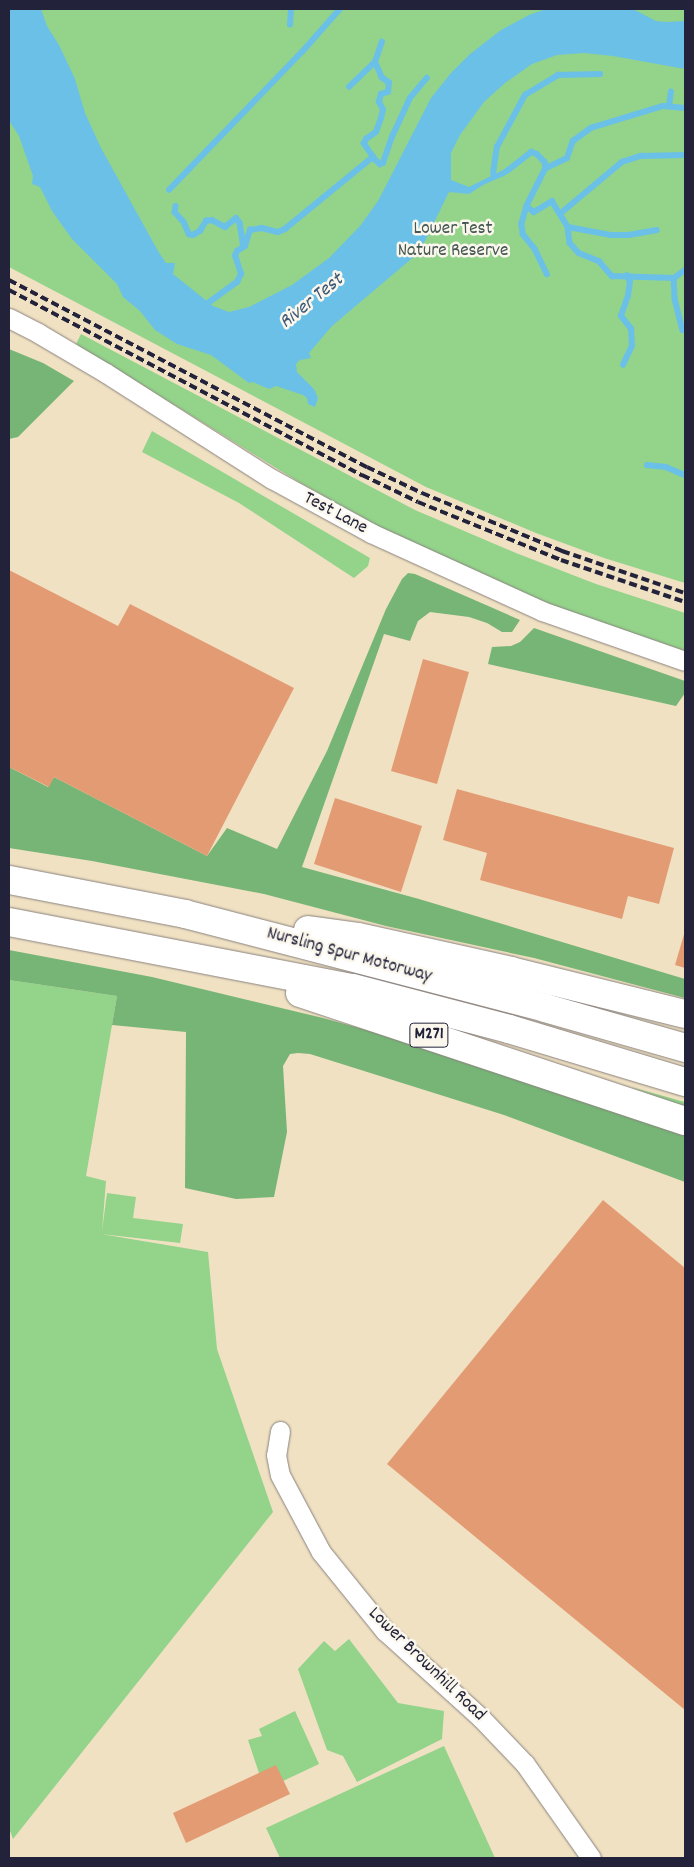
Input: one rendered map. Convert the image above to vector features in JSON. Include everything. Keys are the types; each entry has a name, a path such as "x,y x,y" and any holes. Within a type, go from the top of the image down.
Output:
{"highway":[{"name":"Nursling Spur Motorway","path":"9,880 185,914 545,1008 685,1048"},
{"path":"185,914 358,937 511,971 685,1014"},
{"name":"Nursling Spur Motorway","path":"9,922 353,988 509,1029 685,1082"},
{"name":"M271","path":"171,952 448,1041 685,1121"}],"street":[{"name":"Test Lane","path":"9,318 38,333 106,374 272,479 371,533 542,611 685,660"},
{"name":"Lower Brownhill Road","path":"280,1432 276,1455 280,1475 321,1552 385,1631 481,1718 525,1764 591,1858"}],"green space":[{"name":"Lower Test Nature Reserve","path":"9,9 685,9 685,583 604,558 536,533 426,487 9,267"},
{"path":"81,334 415,510 516,553 596,584 685,613 685,655 552,609 392,534 299,482 76,344"},
{"path":"9,349 43,363 74,381 18,437 9,439"},
{"path":"152,431 370,558 368,566 354,578 239,503 142,452"},
{"path":"408,573 415,574 520,620 512,632 502,632 487,623 469,617 430,612 418,621 410,641 384,634 302,867 419,899 685,979 685,998 534,958 386,926 264,894 92,861 9,848 9,767 48,787 54,777 207,856 227,828 277,849 327,751 386,609 402,579"},
{"path":"534,628 685,681 685,693 676,706 488,664 492,647 511,646 520,642"},
{"path":"9,950 152,977 323,1018 403,1040 685,1128 685,1182 504,1115 310,1054 298,1053 290,1054 283,1066 287,1132 274,1197 236,1199 185,1188 186,1032 112,1025 117,996 9,980"},
{"path":"9,980 117,996 86,1176 106,1181 102,1231 107,1193 136,1197 133,1218 183,1224 180,1243 101,1234 208,1252 217,1349 273,1512 13,1839 9,1828"},
{"path":"631,1087 685,1102 685,1107"},
{"path":"349,1639 398,1703 444,1711 442,1739 357,1782 343,1756 327,1750 298,1669 324,1641 335,1651"},
{"path":"295,1711 319,1764 283,1781 259,1773 248,1740 262,1736 259,1729"},
{"path":"444,1746 495,1858 280,1858 266,1828"}],"water":[{"name":"River Test","path":"9,9 41,9 47,26 59,45 75,79 85,113 101,148 158,251 166,263 175,263 173,274 213,306 229,312 249,307 292,285 329,258 360,226 378,201 431,98 451,73 470,54 501,30 529,15 546,9 633,9 656,21 685,21 685,69 613,56 584,53 557,55 532,64 505,83 484,102 460,135 451,153 451,180 469,187 507,168 506,175 483,185 469,194 449,192 416,255 332,326 309,353 311,358 300,360 296,364 297,372 314,389 318,398 315,407 308,404 307,398 303,395 276,386 269,389 253,382 249,383 211,355 177,344 155,330 140,311 123,297 117,284 72,239 52,211 40,187 32,184 33,176 19,136 10,122"}],"building":[{"path":"9,570 118,626 130,604 294,688 207,856 54,777 49,787 9,767"},
{"path":"423,659 469,672 437,784 391,771"},
{"path":"457,789 674,848 659,904 628,896 622,919 480,880 487,853 443,840"},
{"path":"335,798 422,826 401,892 314,864"},
{"path":"685,931 685,968 675,965"},
{"path":"603,1200 685,1268 685,1710 387,1464"},
{"path":"276,1765 290,1794 186,1843 173,1813"}],"waterway":[{"path":"290,25 291,9"},
{"path":"169,190 302,52 340,9"},
{"path":"373,157 364,144 366,139 376,132 383,110 379,102 381,94 388,92 389,83 382,78 375,62 382,42"},
{"path":"349,87 375,62"},
{"path":"493,174 497,147 525,95 558,75 600,74"},
{"path":"208,303 237,282 241,274 235,256 237,251 245,246 250,230 262,228 278,232 285,229 373,157 380,164 383,163 392,137 410,98 427,78"},
{"path":"669,106 671,92"},
{"path":"546,168 567,158 573,141 591,128 663,106 685,108"},
{"path":"507,171 531,152 537,154 545,162 546,168 527,206 534,212 552,201 568,227 570,243 579,253 599,261 612,276 674,278 685,270"},
{"path":"561,213 622,162 641,156 685,155"},
{"path":"176,206 175,212 184,222 189,234 193,235 200,231 206,221 212,220 225,227 236,218 240,223 244,247"},
{"path":"527,206 522,224 523,234 535,249 547,274"},
{"path":"568,227 611,235 629,235 657,230"},
{"path":"623,365 632,346 631,329 621,316 628,296 630,282 627,276"},
{"path":"674,278 675,299 683,330"},
{"path":"647,465 666,467 685,475"}],"railway":[{"path":"9,280 367,467 422,493 562,551 685,593"},
{"path":"9,290 362,475 418,502 561,560 685,602"}]}
